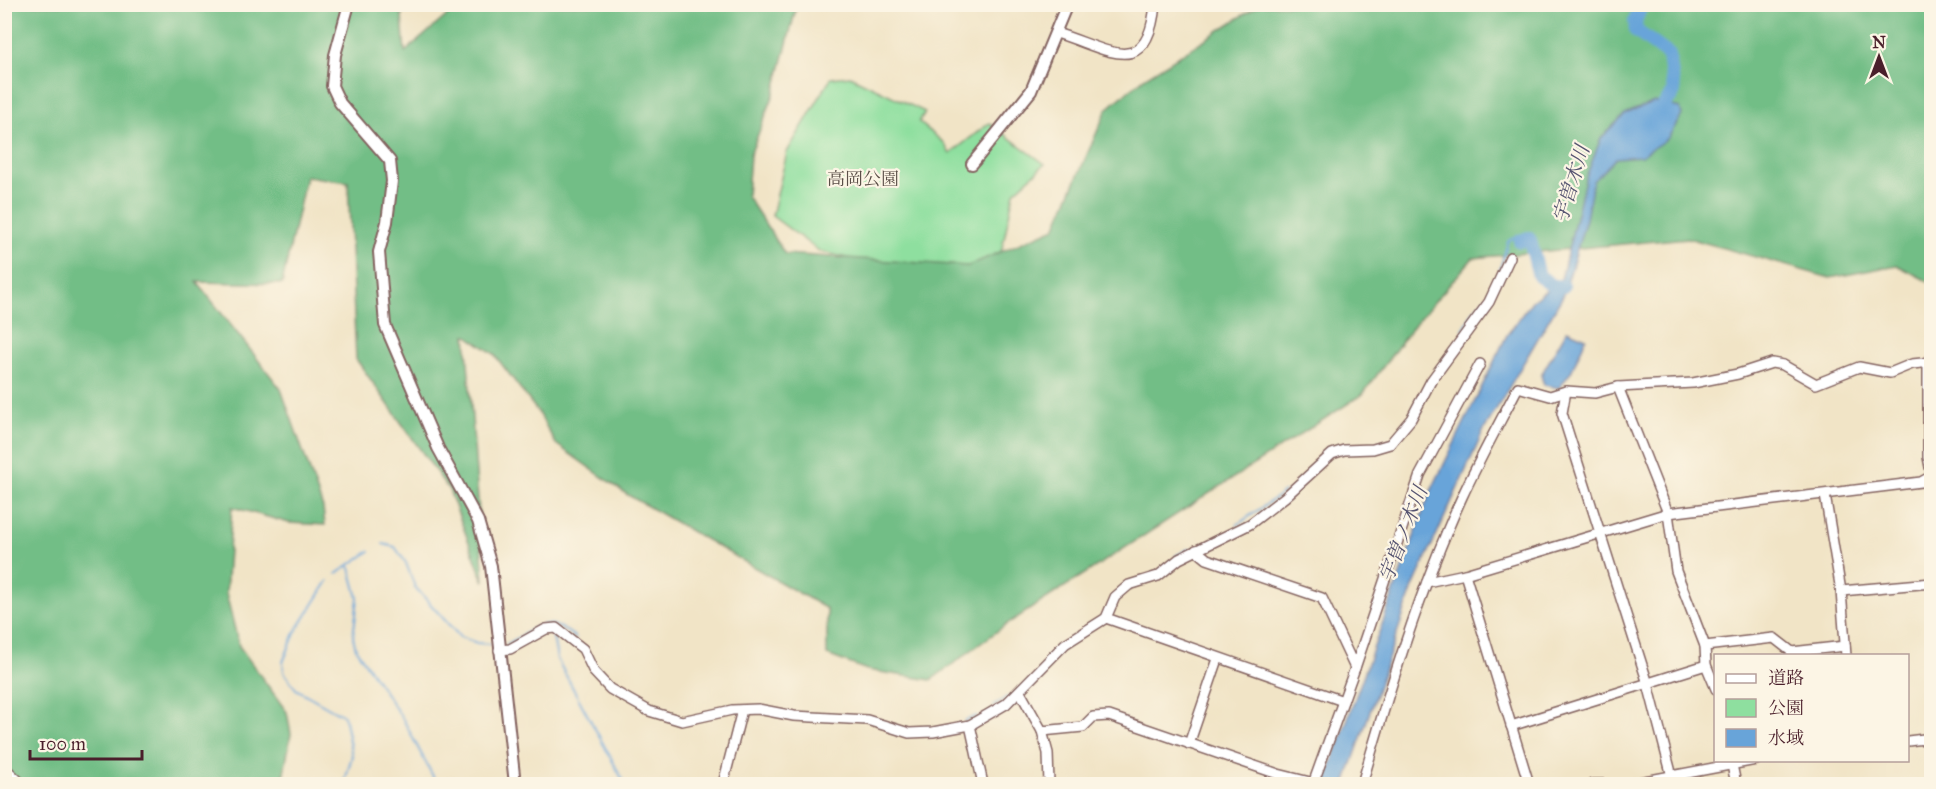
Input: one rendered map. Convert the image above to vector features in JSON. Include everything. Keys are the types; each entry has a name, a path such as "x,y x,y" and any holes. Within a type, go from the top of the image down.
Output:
{"street":[{"path":"349,4 335,55 332,86 340,103 390,161 392,181 387,222 379,252 385,325 438,448 478,521 491,566 515,784"},
{"path":"972,164 1031,91 1067,4"},
{"path":"1056,33 1125,55 1140,51 1146,44 1155,4"},
{"path":"500,650 510,649 551,628 583,649 594,672 610,688 649,711 682,721 758,709 794,716 867,720 909,733 933,732 970,725 984,718 1020,692 1065,644 1106,618 1115,597 1129,585 1158,576 1179,559 1250,524 1285,497 1332,454 1344,450 1373,449 1390,444 1415,413 1431,381 1489,302 1510,257"},
{"path":"1362,784 1388,694 1427,582 1462,496 1518,387 1550,396 1566,391 1595,393 1618,387 1693,383 1738,374 1772,363 1783,365 1816,384 1859,367 1890,373 1930,362 1931,477 1921,482 1668,513 1465,574 1427,582"},
{"path":"1042,731 1058,727 1083,727 1093,717 1109,716 1313,784 1420,475 1480,364"},
{"path":"1618,387 1668,513 1676,571 1705,646 1706,665 1714,684"},
{"path":"1566,391 1562,413 1648,684 1676,781"},
{"path":"1705,646 1774,638 1792,652 1845,651 1841,591 1825,495"},
{"path":"1196,550 1208,559 1322,598 1355,668"},
{"path":"1465,574 1529,784"},
{"path":"1841,591 1932,583"},
{"path":"1106,618 1342,701"},
{"path":"1190,744 1218,659"},
{"path":"1511,726 1706,665"},
{"path":"1020,692 1042,731 1048,753 1049,784"},
{"path":"723,784 742,710"},
{"path":"970,725 983,784"},
{"path":"1909,741 1932,738"},
{"path":"1595,784 1676,781 1731,762 1736,784"},
{"path":"4,767 22,784"}],"green space":[{"path":"5,5 401,5 405,52 459,5 797,5 774,94 750,155 747,196 785,254 968,266 1055,228 1107,109 1144,78 1259,5 1931,5 1931,283 1897,265 1830,278 1688,238 1473,258 1414,325 1363,394 1007,624 931,680 867,670 827,655 827,609 628,495 556,444 538,412 494,354 466,335 484,582 449,490 356,359 348,182 306,176 282,284 197,282 281,389 323,508 325,525 289,523 232,507 226,593 239,646 287,712 291,734 282,784 5,784"},
{"name":"高岡公園","path":"850,76 925,112 919,122 944,143 950,154 989,123 1045,164 1014,192 996,276 1008,304 1057,288 1106,260 1141,277 1151,339 1096,381 1064,390 1037,385 1021,411 967,411 962,363 924,351 919,296 879,266 819,251 772,216 787,152 831,78"}],"water":[{"path":"1654,102 1680,108 1682,115 1668,138 1641,156 1616,158 1593,181 1586,219 1564,294 1484,430 1413,587 1345,784 1324,784 1429,495 1507,335 1532,301 1561,279 1585,180 1601,138 1625,114"},
{"path":"1567,330 1586,338 1571,372 1559,388 1544,385 1541,375"}],"waterway":[{"name":"宇曽木川","path":"1642,4 1635,21 1636,31 1669,55 1674,92 1661,109 1650,113"},
{"path":"1500,269 1508,241 1513,238 1520,241"},
{"name":"宇曽ノ木川","path":"1520,241 1528,238 1530,240 1539,276 1553,286 1563,286"},
{"path":"1463,330 1474,311 1486,298"},
{"path":"1237,525 1284,492"},
{"path":"383,544 395,547 406,563 415,587 460,637 477,643 491,644"},
{"path":"1176,556 1189,549"},
{"path":"336,574 370,551"},
{"path":"349,564 358,598 353,637 356,649 404,721 437,784"},
{"path":"328,581 295,633 283,662 284,672 296,689 344,716 352,756 344,784"},
{"path":"507,644 534,628 548,624 565,630 576,638"},
{"path":"552,631 557,659 625,784"},
{"path":"596,666 604,676"},
{"path":"994,706 1007,697"},
{"path":"965,721 977,716"}]}
